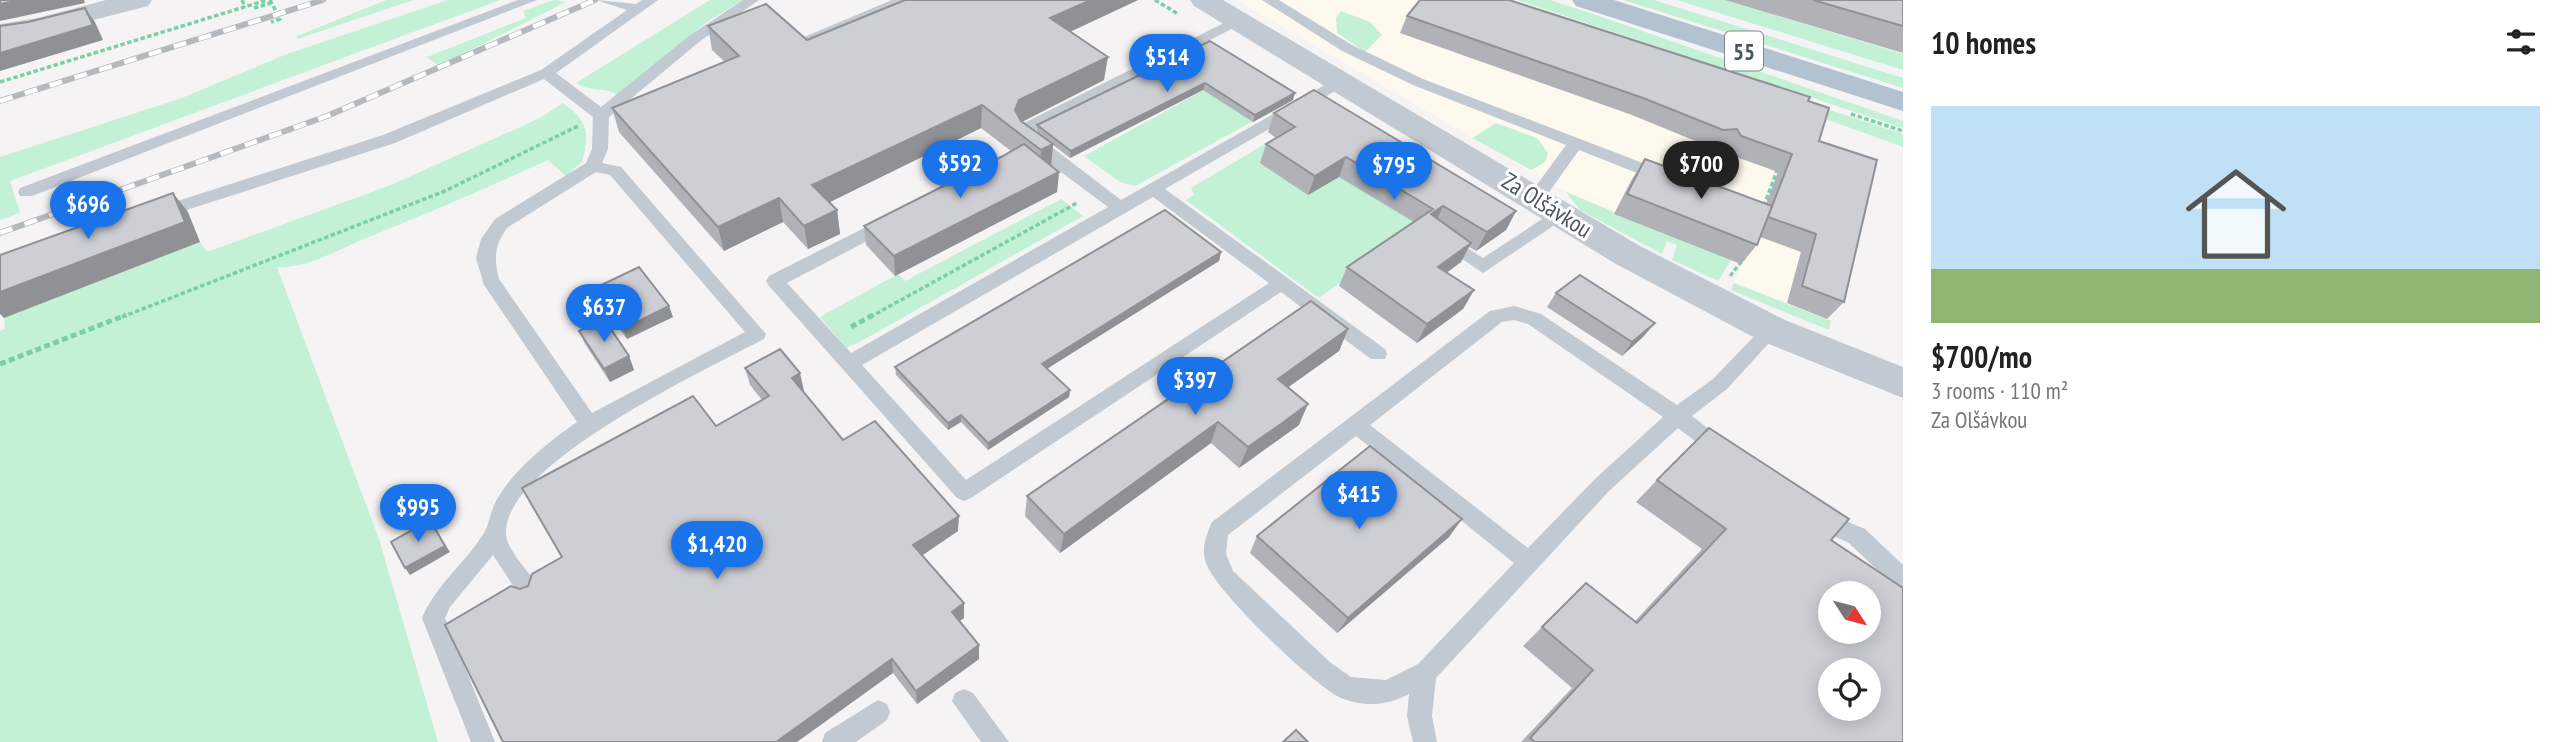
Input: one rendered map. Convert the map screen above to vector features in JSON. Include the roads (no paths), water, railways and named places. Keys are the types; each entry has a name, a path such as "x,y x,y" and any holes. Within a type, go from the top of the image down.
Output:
{"main road":[{"name":"55","path":"1586,0 1903,102"}],"street":[{"path":"0,32 39,26 138,0"},
{"name":"Za Olšávkou","path":"1204,0 1548,206 1706,297 1772,330 1903,383"}],"lane":[{"path":"26,192 530,0"},
{"path":"603,0 646,4"},
{"path":"589,424 490,280 485,268 484,253 491,233 512,214 593,166 600,149 601,116 702,33 752,0"},
{"path":"799,42 904,0"},
{"path":"1269,0 1347,48 1418,82 1724,199"},
{"path":"148,216 389,139 546,73 646,4"},
{"path":"1122,209 1028,139 1024,132 1026,128 1238,20"},
{"path":"546,73 601,116"},
{"path":"847,363 1122,209 1342,81"},
{"path":"1433,234 1483,267 1548,206 1575,144"},
{"path":"1703,192 1718,153"},
{"path":"483,742 433,618 442,600 495,537 496,525 504,509 525,480 564,442 589,424 757,334 615,171 593,166"},
{"path":"1155,190 1378,354"},
{"path":"908,213 775,281 964,492 1282,284"},
{"path":"1738,462 1677,416 1534,319 1505,313 1497,316 1220,529 1214,547 1219,569 1324,671 1345,687 1365,692 1388,692 1426,672 1602,485 1677,416 1720,384 1772,330"},
{"path":"1356,425 1528,561"},
{"path":"1797,505 1857,536 1903,580"},
{"path":"495,537 529,591"},
{"path":"1425,742 1419,727 1419,702 1426,672"},
{"path":"964,701 998,742"},
{"path":"834,742 878,712"}],"railway":[{"path":"0,101 323,0"},
{"path":"0,233 327,116 595,0"}]}
